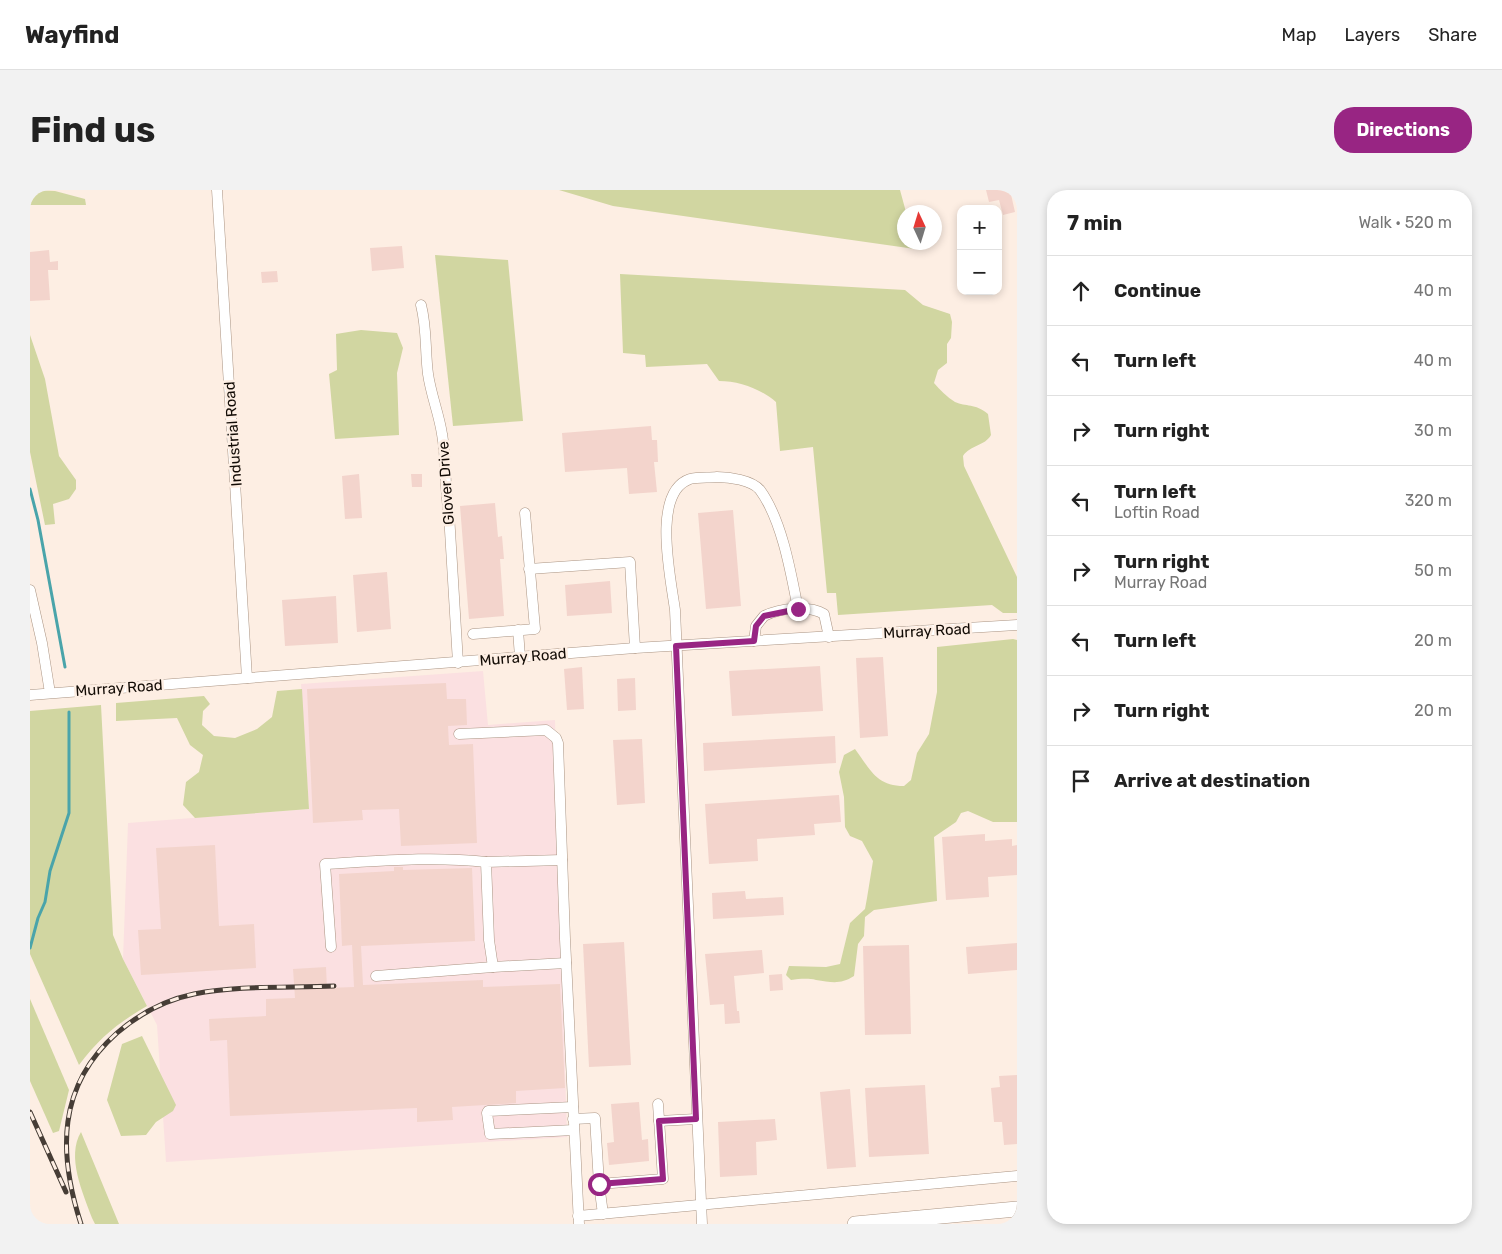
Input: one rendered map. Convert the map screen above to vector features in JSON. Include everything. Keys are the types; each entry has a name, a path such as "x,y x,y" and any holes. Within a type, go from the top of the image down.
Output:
{"highway":[{"path":"855,1224 1017,1209"}],"street":[{"name":"Industrial Road","path":"217,190 247,678"},
{"name":"Glover Drive","path":"422,305 426,326 428,373 443,435 447,468 446,496 449,514 458,663"},
{"path":"702,1224 676,646 667,514 672,493 691,479 724,477 740,480 758,488 772,510 793,583 798,609"},
{"path":"473,634 535,629 525,513"},
{"path":"530,569 630,562 635,648"},
{"path":"30,590 42,643 50,693"},
{"path":"754,641 756,626 764,616 798,609 824,614 829,637"},
{"name":"Murray Road","path":"30,695 635,648 1017,625"},
{"path":"518,630 520,657"},
{"path":"460,734 538,729 546,730 556,738 579,1220 603,1214 1017,1176"},
{"path":"331,946 325,864 404,859 462,859 486,862 562,860"},
{"path":"486,862 489,940 493,967"},
{"path":"376,976 566,963"},
{"path":"599,1184 663,1179 658,1104"},
{"path":"573,1107 488,1111 490,1134 573,1125 595,1118 603,1214"},
{"path":"659,1121 696,1119"}],"shaded area":[{"path":"483,671 488,725 555,720 567,1137 166,1162 157,1025 123,959 128,823 309,809 301,684"}],"green space":[{"path":"30,190 55,191 85,199 86,205 30,205"},
{"path":"559,190 900,190 904,205 897,205 897,246 613,206"},
{"path":"435,255 508,260 523,421 453,426"},
{"path":"620,274 905,290 923,305 950,314 952,322 951,338 947,344 947,363 938,370 934,383 955,402 979,408 988,414 991,435 988,439 966,452 963,456 964,466 1017,577 1017,613 1003,613 992,605 838,615 836,593 827,593 813,447 780,451 776,402 764,393 749,387 734,382 719,381 707,364 646,367 645,355 623,353"},
{"path":"361,330 397,333 403,348 397,373 399,435 335,439 329,374 337,370 336,334"},
{"path":"30,335 45,379 59,456 76,480 76,489 69,499 53,504 55,524 45,525 30,452"},
{"path":"1017,640 1017,822 993,822 968,811 961,813 956,822 934,837 937,901 874,910 865,917 864,936 858,944 854,976 849,979 835,982 807,979 791,980 786,975 789,966 826,967 840,964 850,923 865,909 873,861 862,841 850,836 845,827 844,797 839,772 844,755 855,749 880,780 904,786 911,780 917,753 929,734 937,692 937,647"},
{"path":"302,689 309,809 195,818 183,805 186,782 199,772 203,755 190,745 177,718 116,721 116,703 204,696 210,704 203,711 202,725 214,736 235,738 257,729 272,717 277,691"},
{"path":"101,705 113,935 147,1006 110,1031 94,1046 79,1065 30,954 30,711"},
{"path":"30,999 69,1090 59,1131 53,1133 30,1081"},
{"path":"142,1036 176,1105 173,1111 156,1122 146,1135 121,1136 107,1100 122,1044"},
{"path":"81,1132 119,1224 95,1224 92,1218 76,1164 75,1152"}],"building":[{"path":"986,190 1010,190 1015,212 1003,215 1002,205 999,200 989,202"},
{"path":"402,246 404,268 372,271 370,248"},
{"path":"49,250 50,262 58,261 58,270 48,270 50,300 30,301 30,252"},
{"path":"277,271 278,282 262,283 261,272"},
{"path":"651,426 652,440 657,440 658,462 654,462 657,492 629,494 627,468 565,472 562,433"},
{"path":"359,474 362,518 345,519 342,476"},
{"path":"411,474 422,474 422,487 412,487"},
{"path":"495,503 498,537 502,536 504,559 500,559 504,616 469,619 460,506"},
{"path":"733,510 741,606 706,609 698,513"},
{"path":"387,572 391,629 357,632 353,575"},
{"path":"610,581 612,613 567,616 565,585"},
{"path":"336,596 338,643 285,646 282,600"},
{"path":"883,657 888,736 860,738 856,658"},
{"path":"820,666 823,711 732,716 729,671"},
{"path":"582,667 584,709 567,710 564,669"},
{"path":"635,678 636,710 618,711 617,679"},
{"path":"446,683 447,699 466,699 467,725 448,726 449,745 473,744 477,843 401,846 399,809 362,810 363,820 313,823 307,689"},
{"path":"835,736 836,763 704,771 703,743"},
{"path":"642,739 645,803 617,805 613,740"},
{"path":"839,795 841,822 814,824 815,835 757,839 758,861 709,864 705,804"},
{"path":"985,834 985,841 1012,839 1012,846 1017,845 1017,875 988,877 989,897 946,900 942,837"},
{"path":"215,845 219,926 254,924 256,968 141,975 138,930 161,929 156,848"},
{"path":"394,867 403,867 403,870 472,868 475,941 361,946 363,985 483,980 483,987 560,984 565,1088 516,1091 516,1103 452,1107 453,1120 417,1122 417,1108 230,1116 227,1040 210,1041 209,1019 266,1016 266,999 295,998 293,969 326,967 327,988 354,987 352,945 342,946 339,874 394,871"},
{"path":"745,891 746,899 783,897 784,915 713,919 712,893"},
{"path":"624,942 631,1065 589,1067 583,944"},
{"path":"1017,943 1017,970 968,974 966,947"},
{"path":"909,945 911,1034 865,1035 863,946"},
{"path":"762,950 764,973 734,976 740,1023 725,1024 724,1004 710,1005 705,954"},
{"path":"782,974 783,990 770,991 769,975"},
{"path":"1017,1075 1017,1144 1004,1145 1002,1122 994,1122 991,1088 1000,1087 999,1076"},
{"path":"925,1085 929,1154 869,1157 865,1088"},
{"path":"850,1089 856,1167 827,1169 820,1092"},
{"path":"639,1102 642,1140 648,1139 649,1161 609,1165 607,1143 614,1142 611,1104"},
{"path":"775,1119 777,1140 756,1142 757,1175 720,1177 718,1122"}],"waterway":[{"path":"30,489 38,520 65,667"},
{"path":"30,948 38,918 45,902 50,871 69,813 69,712"}],"railway":[{"path":"81,1224 68,1172 66,1146 68,1122 73,1098 83,1075 97,1054 117,1033 153,1009 173,1000 194,994 246,988 334,986"},
{"path":"30,1112 66,1192"}],"route":[{"path":"599,1184 663,1179 659,1121 696,1119 676,646 754,641 756,626 758,621 764,616 770,613 798,609"}]}
